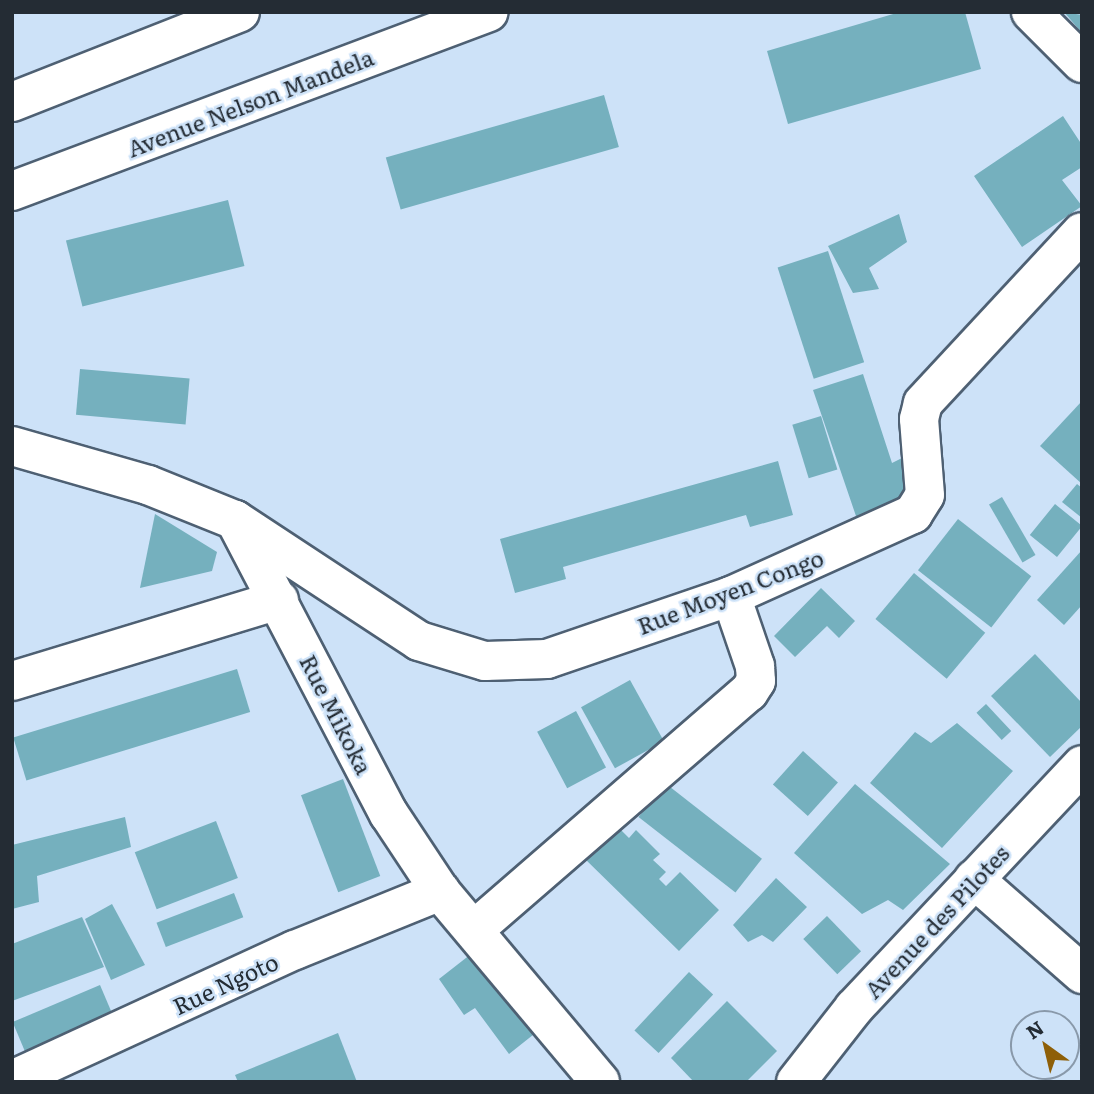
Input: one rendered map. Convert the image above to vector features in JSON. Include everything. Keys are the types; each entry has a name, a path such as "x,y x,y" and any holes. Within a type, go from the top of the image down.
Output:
{"street":[{"path":"12,102 240,12"},
{"name":"Avenue Nelson Mandela","path":"12,191 489,12"},
{"path":"1031,12 1082,63"},
{"name":"Rue Moyen Congo","path":"235,520 419,641 485,661 547,659 731,596 914,514 925,495 919,419 923,404 1082,232"},
{"path":"12,446 148,485 235,520"},
{"name":"Rue Mikoka","path":"235,520 389,814 440,891 475,929 600,1082"},
{"path":"475,929 749,692 756,681 755,666 731,596"},
{"path":"12,681 279,600"},
{"name":"Avenue des Pilotes","path":"796,1082 854,1008 1082,765"},
{"path":"974,879 1082,974"},
{"name":"Rue Ngoto","path":"12,1080 295,950 440,891"}],"building":[{"path":"900,12 965,12 981,69 788,124 767,51"},
{"path":"1064,12 1082,15 1082,33"},
{"path":"604,95 619,147 401,209 386,158"},
{"path":"1063,116 1082,145 1082,167 1062,180 1082,206 1022,247 974,176"},
{"path":"228,200 244,266 82,306 66,240"},
{"path":"899,214 907,242 869,268 879,289 853,293 828,246"},
{"path":"828,251 864,362 814,379 778,267"},
{"path":"80,369 190,379 186,424 76,415"},
{"path":"863,374 892,463 902,458 915,490 857,519 813,390"},
{"path":"1082,401 1082,484 1040,446"},
{"path":"821,416 837,470 809,478 792,425"},
{"path":"778,461 793,515 750,527 746,515 563,567 566,579 515,593 500,539"},
{"path":"1077,484 1082,488 1082,518 1062,502"},
{"path":"1002,497 1036,555 1023,563 989,504"},
{"path":"1055,504 1082,526 1057,557 1030,535"},
{"path":"155,514 217,552 212,571 140,588"},
{"path":"958,519 1031,576 991,627 918,570"},
{"path":"1082,550 1082,605 1064,625 1037,600"},
{"path":"914,573 985,633 947,679 875,619"},
{"path":"821,588 855,621 839,638 827,626 795,657 774,636"},
{"path":"1035,654 1082,703 1082,726 1050,757 991,696"},
{"path":"237,669 250,712 26,780 13,737"},
{"path":"630,680 664,741 615,768 581,707"},
{"path":"986,704 1011,731 1002,740 976,713"},
{"path":"576,711 606,768 567,788 537,732"},
{"path":"957,723 1013,771 942,848 870,783 915,732 931,743"},
{"path":"803,751 838,782 808,816 773,784"},
{"path":"343,779 380,876 338,892 301,795"},
{"path":"665,783 762,859 735,893 639,817"},
{"path":"855,784 950,864 903,910 888,900 862,914 794,853"},
{"path":"125,817 131,847 37,876 39,902 12,909 12,845"},
{"path":"216,821 238,878 157,909 135,852"},
{"path":"616,825 629,838 636,830 660,854 653,860 666,872 659,879 666,886 680,872 719,910 679,951 584,858"},
{"path":"776,878 807,907 773,942 762,935 748,942 733,925"},
{"path":"234,893 243,917 166,947 157,923"},
{"path":"112,904 145,965 111,980 85,919"},
{"path":"827,916 861,951 837,974 803,939"},
{"path":"82,917 104,967 12,1001 12,944"},
{"path":"480,947 543,1027 509,1054 475,1008 464,1015 439,979"},
{"path":"689,972 713,995 659,1053 634,1031"},
{"path":"100,985 113,1016 26,1053 13,1022"},
{"path":"727,1001 777,1051 746,1082 694,1082 671,1058"},
{"path":"338,1033 357,1082 238,1082 235,1075"}]}
